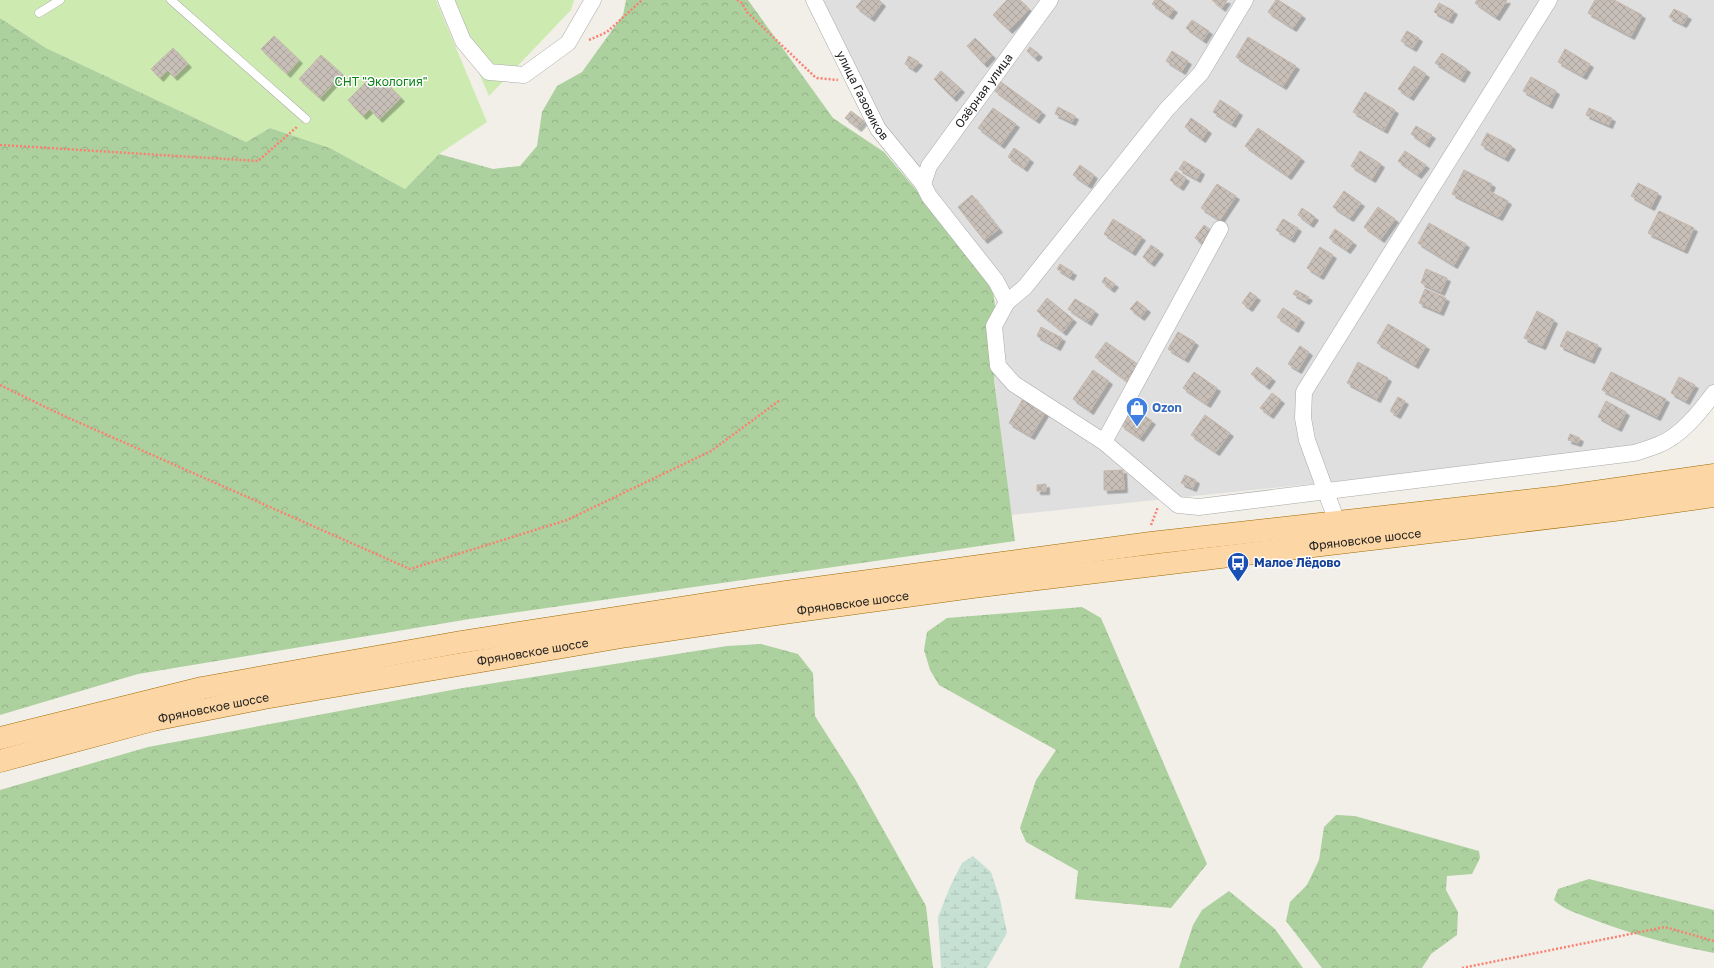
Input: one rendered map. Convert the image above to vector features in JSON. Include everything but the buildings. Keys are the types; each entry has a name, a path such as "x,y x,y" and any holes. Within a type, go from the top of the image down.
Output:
{"main road":[{"name":"Фряновское шоссе","path":"0,738 202,688 461,642 793,591 1150,544 1608,491 1714,476"},
{"name":"Фряновское шоссе","path":"0,761 154,720 264,698 627,636 881,599 1154,564 1614,510 1714,496"}],"street":[{"path":"446,0 463,41 489,72 524,75 568,43 593,0"},
{"name":"улица Газовиков","path":"814,0 878,129 923,184 929,196 996,281 1007,302"},
{"path":"1245,0 1201,73 1167,109 1025,287 1007,302 994,326 998,366 1014,384 1104,442 1178,505 1198,506 1634,453 1659,445 1683,429 1712,399"},
{"path":"1337,522 1307,440 1303,418 1304,392 1549,0"},
{"name":"Озёрная улица","path":"923,184 929,166 1044,3"},
{"path":"1104,442 1220,229"}],"lane":[{"path":"39,13 60,0"},
{"path":"171,0 306,119"}],"path":[{"path":"737,0 742,3 747,12 814,76 817,78 854,80"},
{"path":"0,145 258,161 306,119"},
{"path":"0,385 62,415 410,569 567,520 711,451 780,400"},
{"path":"1148,531 1164,493"},
{"path":"1462,968 1664,927 1714,941"}],"shaded area":[{"path":"808,0 1714,0 1714,401 1708,411 1632,451 1010,515 994,375 997,289 876,133"}],"green space":[{"name":"СНТ \"Экология\"","path":"0,0 436,0 487,122 439,154 405,189 330,148 270,128 246,142 46,48 0,18"},
{"path":"447,0 574,0 571,10 489,96"},
{"path":"626,0 748,0 833,118 884,152 966,249 993,292 1000,338 994,379 1015,541 470,619 138,674 0,715 0,18 46,48 246,142 270,128 330,148 405,189 439,154 493,169 520,166 537,146 542,112 557,86 582,72 623,15"},
{"path":"1082,607 1101,618 1207,864 1171,908 1075,899 1078,871 1026,842 1020,828 1036,780 1056,750 939,685 930,670 924,650 927,632 947,618"},
{"path":"761,644 798,654 813,673 815,716 855,779 926,906 933,968 0,968 0,790 148,747 457,689 727,646"},
{"path":"1336,815 1355,816 1479,851 1480,858 1472,874 1447,876 1446,890 1458,912 1457,935 1431,954 1422,968 1322,968 1286,921 1290,902 1307,885 1319,860 1324,827"},
{"path":"973,856 991,872 1000,899 1007,933 987,968 941,968 938,917 950,887 962,863"},
{"path":"1589,879 1714,910 1714,953 1666,943 1604,924 1571,911 1554,900 1558,889"},
{"path":"1229,891 1275,929 1303,968 1179,968 1193,925 1202,910"}],"place":[{"name":"Ozon","path":"1137,428"},
{"name":"Малое Лёдово","path":"1238,582"}]}
